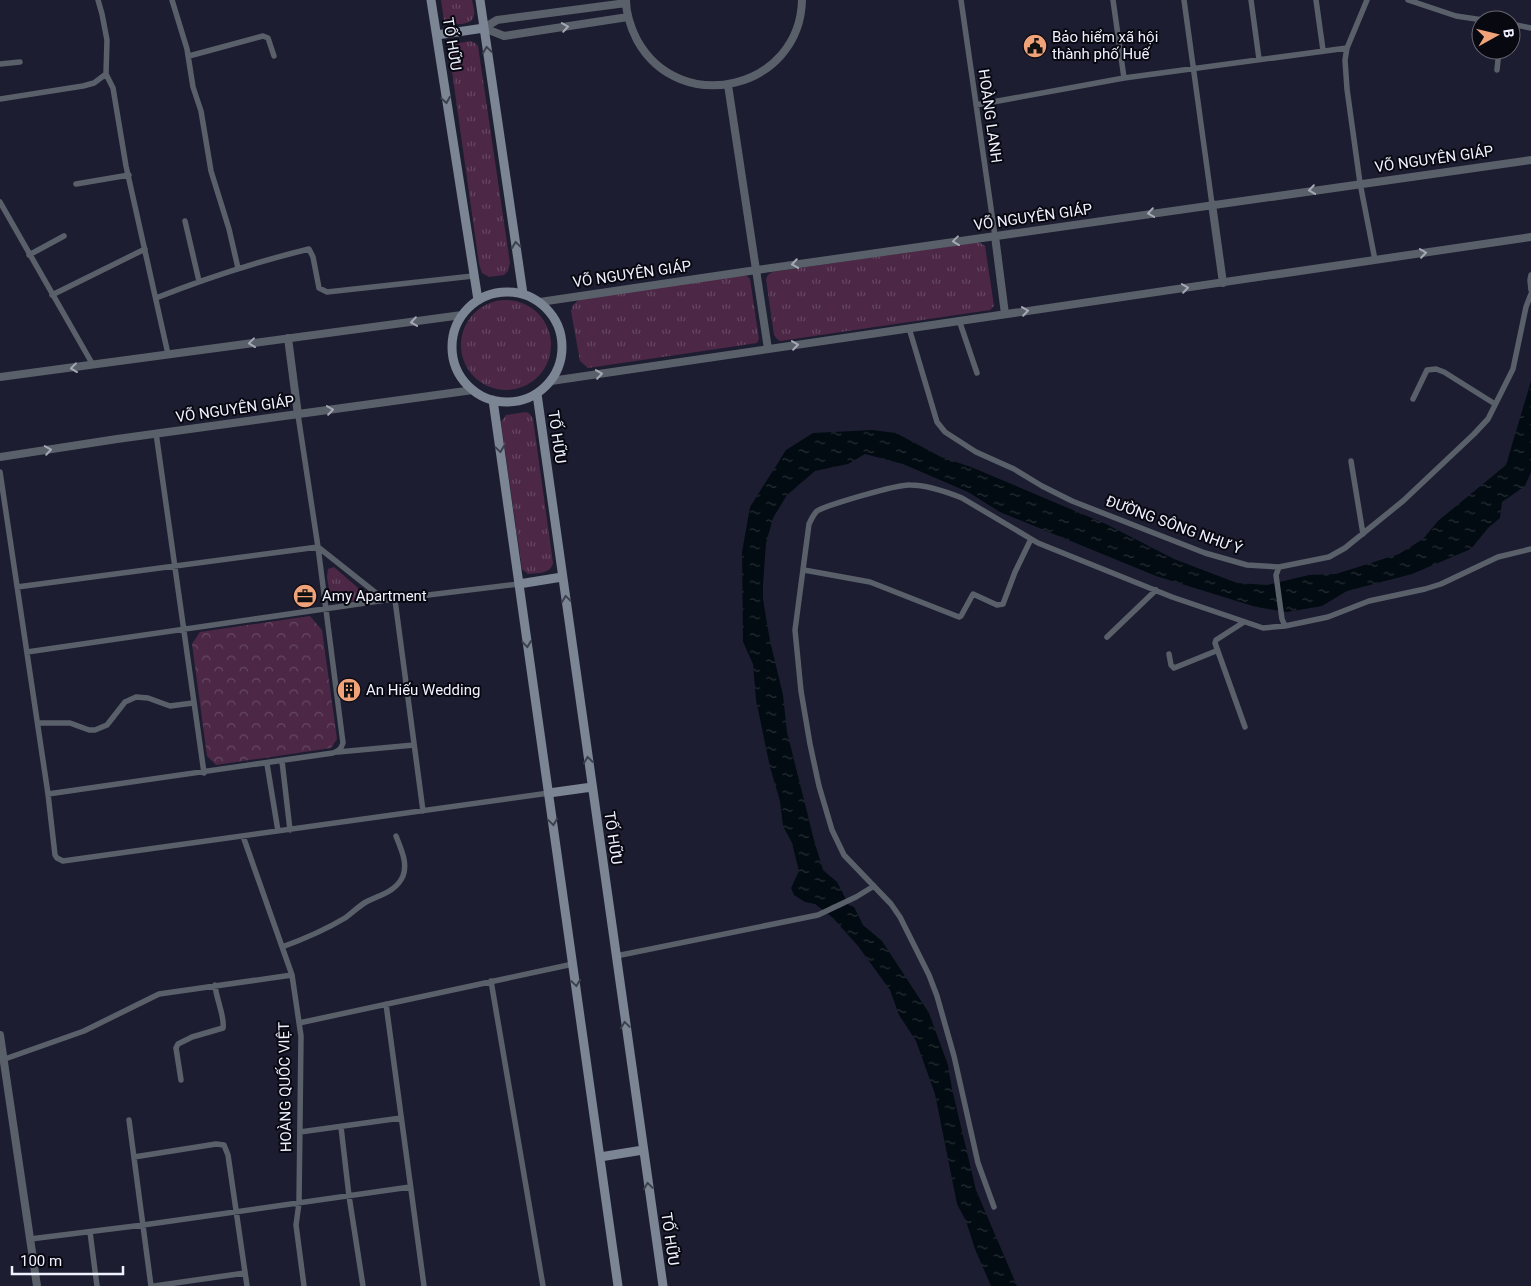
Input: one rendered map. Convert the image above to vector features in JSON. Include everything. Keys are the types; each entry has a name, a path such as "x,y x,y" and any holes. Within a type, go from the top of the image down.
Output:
{"main road":[{"name":"TỐ HỮU","path":"431,0 478,300"},
{"path":"480,0 523,294"},
{"path":"437,35 484,28"},
{"path":"514,292 523,294 540,302 555,318 562,339 561,361 551,381 537,394 520,401 493,400 473,390 460,374 453,355 454,334 462,315 478,300 495,293 514,292"},
{"name":"TỐ HỮU","path":"537,394 663,1286"},
{"path":"493,400 618,1286"},
{"path":"519,584 562,577"},
{"path":"549,793 592,787"},
{"path":"600,1156 643,1150"}],"street":[{"path":"98,0 107,40 106,74 114,88 128,175 168,354"},
{"path":"172,0 189,56 194,87 201,111 210,171 229,229 238,268"},
{"path":"484,28 497,20 589,8 626,1 633,33 641,47 664,71 679,79 695,84 728,85 745,81 774,63 794,36 800,19 802,0"},
{"name":"HOÀNG LANH","path":"961,0 995,236"},
{"path":"1113,0 1124,78"},
{"path":"1184,0 1223,283"},
{"path":"1251,0 1259,59"},
{"path":"1316,0 1323,50"},
{"path":"1367,0 1347,48 1346,60 1347,89 1360,183 1375,260"},
{"path":"1408,0 1456,16 1471,18"},
{"path":"589,8 591,22"},
{"path":"536,15 538,31"},
{"path":"484,28 504,36 628,17"},
{"path":"189,56 263,36 268,38 274,56"},
{"path":"976,105 1124,78 1347,48"},
{"path":"1497,70 1498,60"},
{"path":"0,64 20,62"},
{"path":"0,99 83,86 94,83 106,74"},
{"path":"728,85 768,349"},
{"name":"VÕ NGUYÊN GIÁP","path":"540,302 888,250 1531,160"},
{"path":"76,184 128,175"},
{"path":"0,202 93,365"},
{"path":"186,221 199,281"},
{"path":"29,255 64,236"},
{"path":"995,236 1005,314"},
{"path":"551,381 1531,237"},
{"path":"52,295 144,249"},
{"path":"156,298 238,268 309,249 313,257 319,288 327,292 473,276"},
{"name":"ĐƯỜNG SÔNG NHƯ Ý","path":"910,328 938,422 945,432 976,452 1014,469 1072,501 1205,553 1247,565 1278,567 1330,557 1345,548 1403,501 1488,419 1513,370 1531,292 1531,275"},
{"path":"0,377 462,315"},
{"path":"959,320 978,372"},
{"path":"288,338 318,547 343,743 338,752"},
{"path":"1413,399 1427,370 1431,368 1444,372 1495,404"},
{"name":"VÕ NGUYÊN GIÁP","path":"0,458 156,434 473,390"},
{"path":"156,434 204,773"},
{"path":"1351,461 1363,534"},
{"path":"0,472 57,858 63,861 549,793"},
{"path":"994,1207 978,1163 954,1056 929,975 900,917 891,904 844,855 832,830 817,778 801,691 795,622 804,570 809,524 814,514 818,511 883,490 905,485 915,485 953,494 1031,539 1156,590 1263,628 1285,626 1328,616 1369,601 1441,584 1498,557 1531,549"},
{"path":"804,570 870,582 960,617 973,594 997,605 1003,604 1015,572 1031,539"},
{"path":"17,587 175,568 318,547 387,600"},
{"path":"1278,567 1276,574 1282,619 1285,626"},
{"path":"27,652 387,600 519,584"},
{"path":"1106,637 1156,590"},
{"path":"395,600 423,811"},
{"path":"1244,622 1214,643 1245,727"},
{"path":"1169,654 1171,665 1174,668 1216,652"},
{"path":"38,723 70,722 89,730 95,730 107,725 125,702 136,697 148,698 170,706 193,703"},
{"path":"48,794 267,764 338,752 414,745"},
{"path":"282,761 290,830"},
{"path":"267,764 278,831"},
{"name":"HOÀNG QUỐC VIỆT","path":"243,836 292,975 301,1036 299,1202 296,1225 304,1286"},
{"path":"282,947 329,927 366,902 397,886 405,867 404,858 396,836"},
{"path":"616,956 818,915 874,886"},
{"path":"299,1023 574,964"},
{"path":"2,1060 84,1030 159,994 292,975"},
{"path":"491,981 543,1286"},
{"path":"181,1080 176,1048 178,1044 192,1036 223,1028 215,985"},
{"path":"386,1004 424,1286"},
{"path":"0,1035 2,1060 37,1286"},
{"path":"300,1132 401,1118"},
{"path":"129,1120 152,1286 245,1273"},
{"path":"341,1127 349,1196 363,1286"},
{"path":"134,1157 216,1144 224,1145 228,1154 247,1286"},
{"path":"30,1239 410,1187"},
{"path":"90,1232 97,1286"}],"green space":[{"path":"441,0 472,0 474,16 472,20 460,24 444,20"},
{"path":"470,41 478,46 510,263 508,271 504,275 489,277 482,273 479,264 449,50 454,44"},
{"path":"979,242 985,246 994,306 990,310 780,341 774,335 766,279 772,272"},
{"path":"743,275 750,279 759,339 757,343 588,368 580,361 571,311 573,305 580,299"},
{"path":"506,300 523,303 538,313 548,328 551,345 548,362 538,377 523,387 506,390 489,387 474,377 464,362 461,345 464,328 474,313 489,303"},
{"path":"526,412 533,419 553,563 552,567 547,571 528,574 522,569 501,422 506,415"},
{"path":"334,567 365,594 360,601 331,602 327,577 328,569"},
{"path":"310,616 322,630 337,739 331,748 216,765 207,756 192,644 200,632"}],"water":[{"path":"1531,381 1531,472 1525,486 1502,502 1500,518 1488,528 1471,549 1412,574 1347,591 1322,606 1287,612 1256,607 1156,576 1000,512 968,492 903,464 865,454 848,464 815,471 787,495 773,518 766,543 763,599 770,641 783,695 787,732 814,840 823,870 837,882 849,905 854,907 863,925 882,941 929,1013 948,1065 976,1190 1017,1286 991,1286 975,1249 966,1221 957,1204 935,1094 916,1041 899,1015 890,990 858,946 833,918 815,904 805,902 794,895 791,888 799,871 792,843 783,826 780,801 770,767 756,700 753,664 743,642 742,552 750,507 786,450 813,433 872,430 896,433 941,457 971,467 1106,524 1174,559 1237,583 1267,585 1309,575 1336,574 1399,554 1423,539 1438,521 1506,465"}],"place":[{"name":"Bảo hiểm xã hội thành phố Huế","path":"1035,46"},
{"name":"Amy Apartment","path":"305,596"},
{"name":"An Hiếu Wedding","path":"349,690"}]}
